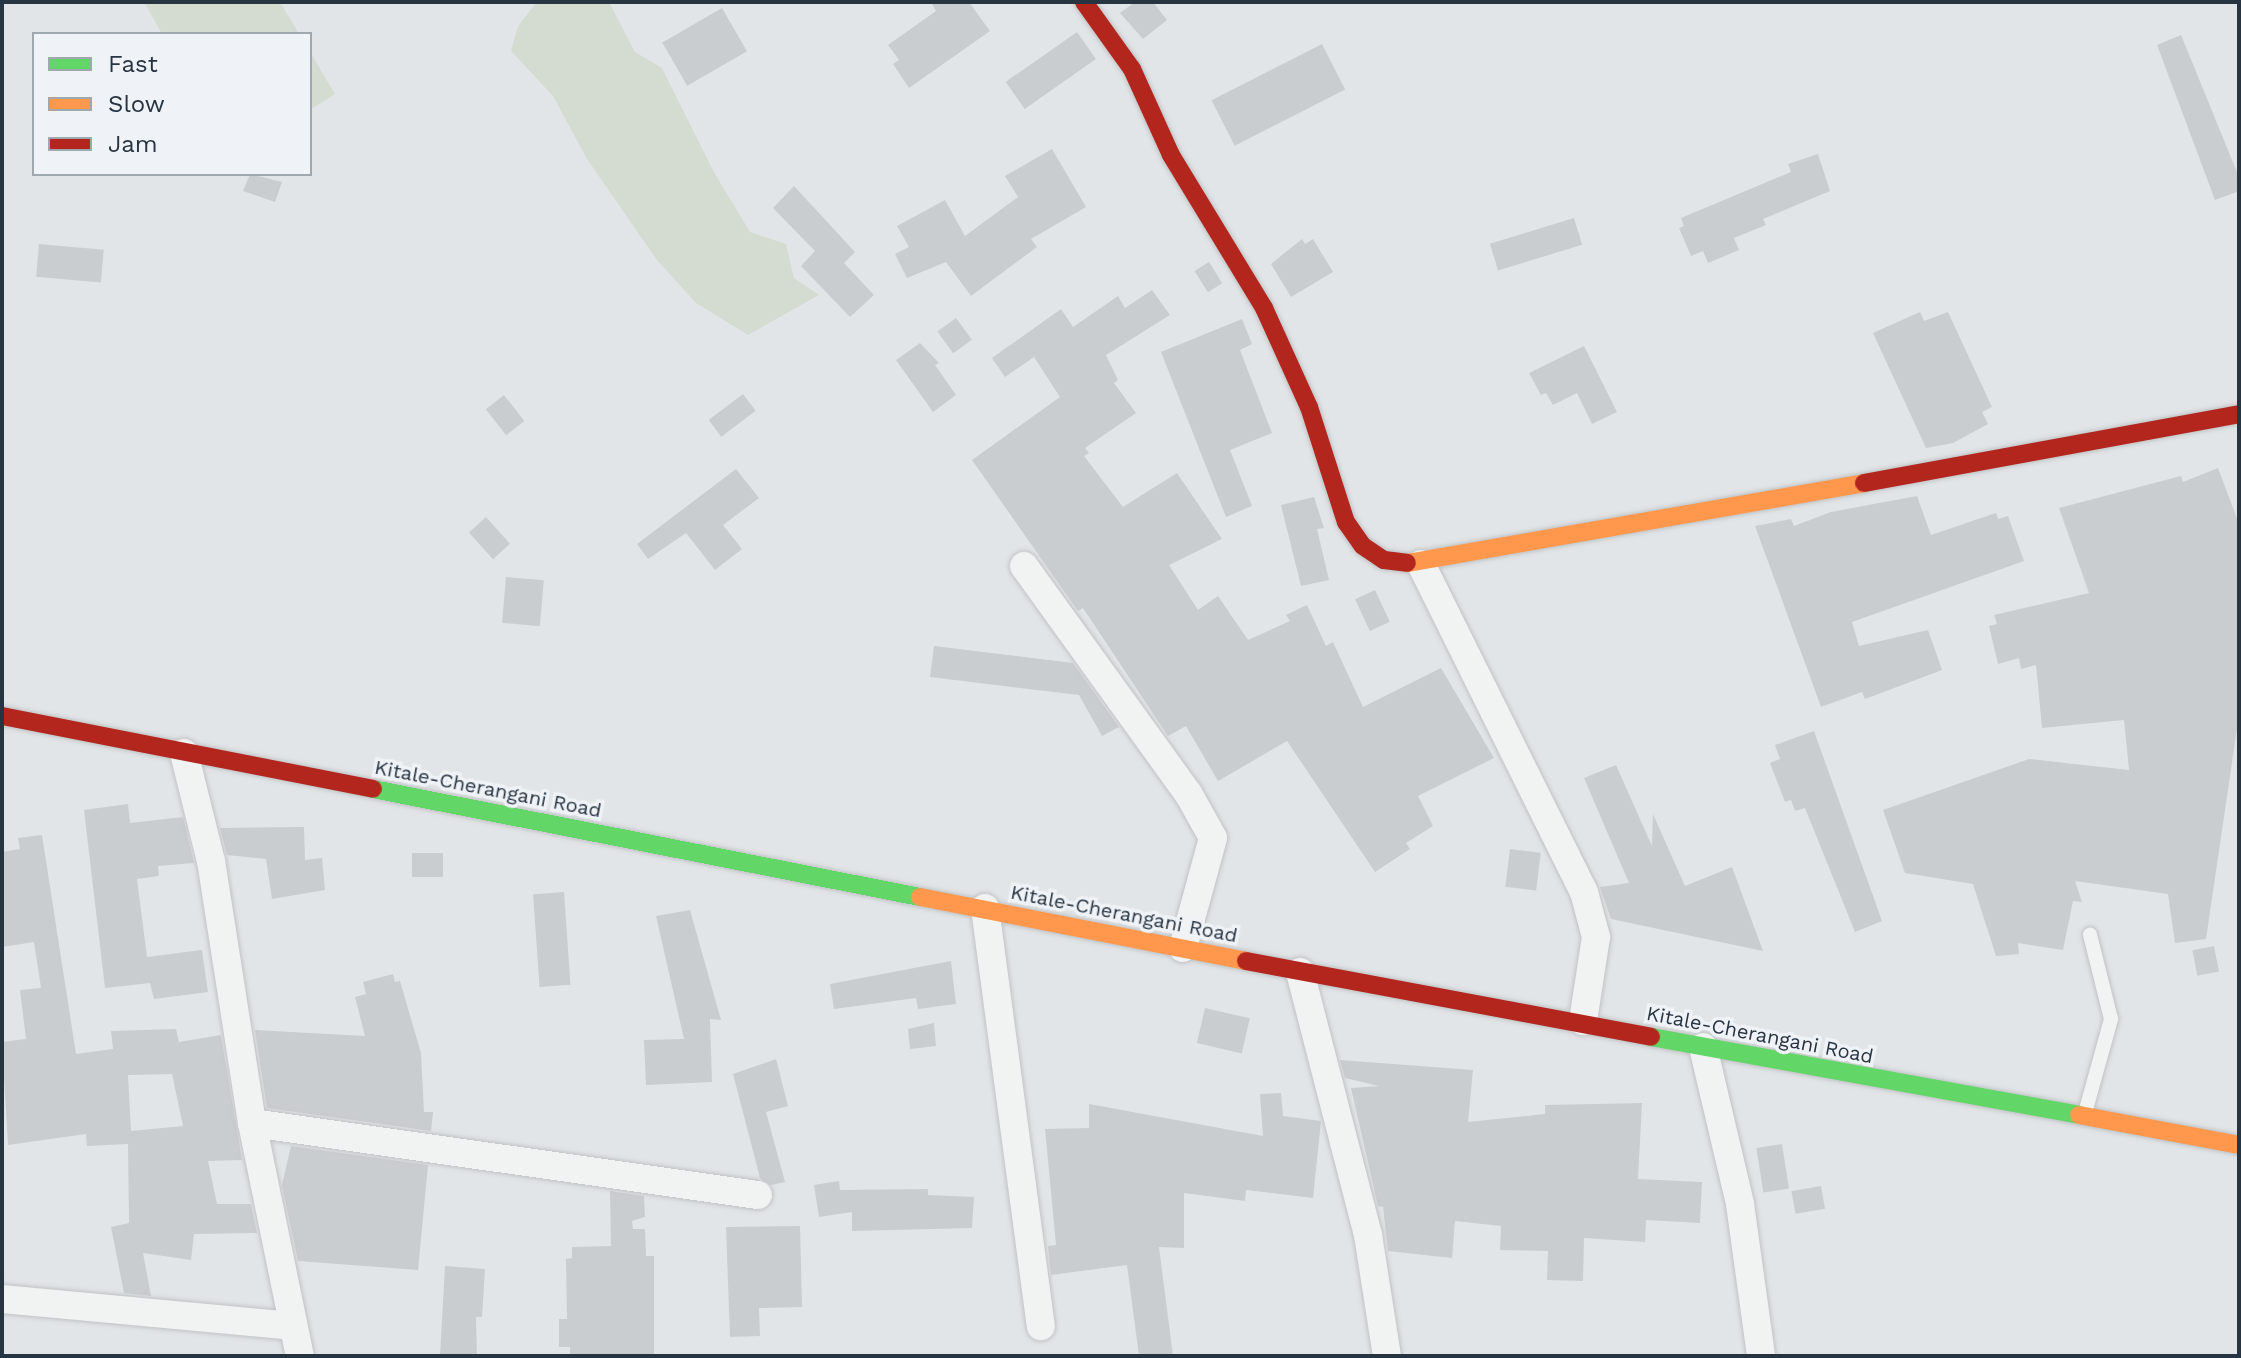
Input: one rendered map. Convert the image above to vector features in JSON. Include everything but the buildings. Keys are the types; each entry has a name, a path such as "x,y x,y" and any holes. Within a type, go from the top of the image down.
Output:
{"main road":[{"path":"1090,5 1132,69 1171,155 1264,308 1309,407 1355,536 1384,560 1421,564 2239,414"},
{"name":"Kitale-Cherangani Road","path":"2,716 1300,972 1583,1021 1703,1047 2239,1145"}],"street":[{"path":"1421,564 1584,892 1596,937 1583,1021"},
{"path":"1024,566 1188,793 1213,838 1183,948"},
{"path":"184,753 211,861 252,1123 300,1356"},
{"path":"985,908 1041,1326"},
{"path":"1300,972 1368,1235 1387,1356"},
{"path":"1703,1047 1740,1204 1761,1356"},
{"path":"252,1123 758,1195"},
{"path":"2,1299 292,1326"}],"lane":[{"path":"2084,1118 2111,1019 2090,935"}],"shaded area":[{"path":"144,2 280,2 298,32 161,32"},
{"path":"537,2 609,2 635,52 662,68 715,174 750,232 786,244 794,278 819,295 748,335 696,303 657,260 587,159 553,96 511,51 518,26"},
{"path":"312,55 335,94 312,109"}],"traffic: fast":[{"path":"373,789 920,897"},
{"path":"1651,1037 2079,1115"}],"traffic: slow":[{"path":"1407,563 1864,483"},
{"path":"920,897 1246,961"},
{"path":"2079,1115 2239,1145"}],"traffic: jam":[{"path":"1084,2 1132,69 1171,155 1264,308 1309,407 1346,522 1363,546 1384,560 1407,563"},
{"path":"1864,483 2239,414"},
{"path":"2,716 373,789"},
{"path":"1246,961 1651,1037"}]}
